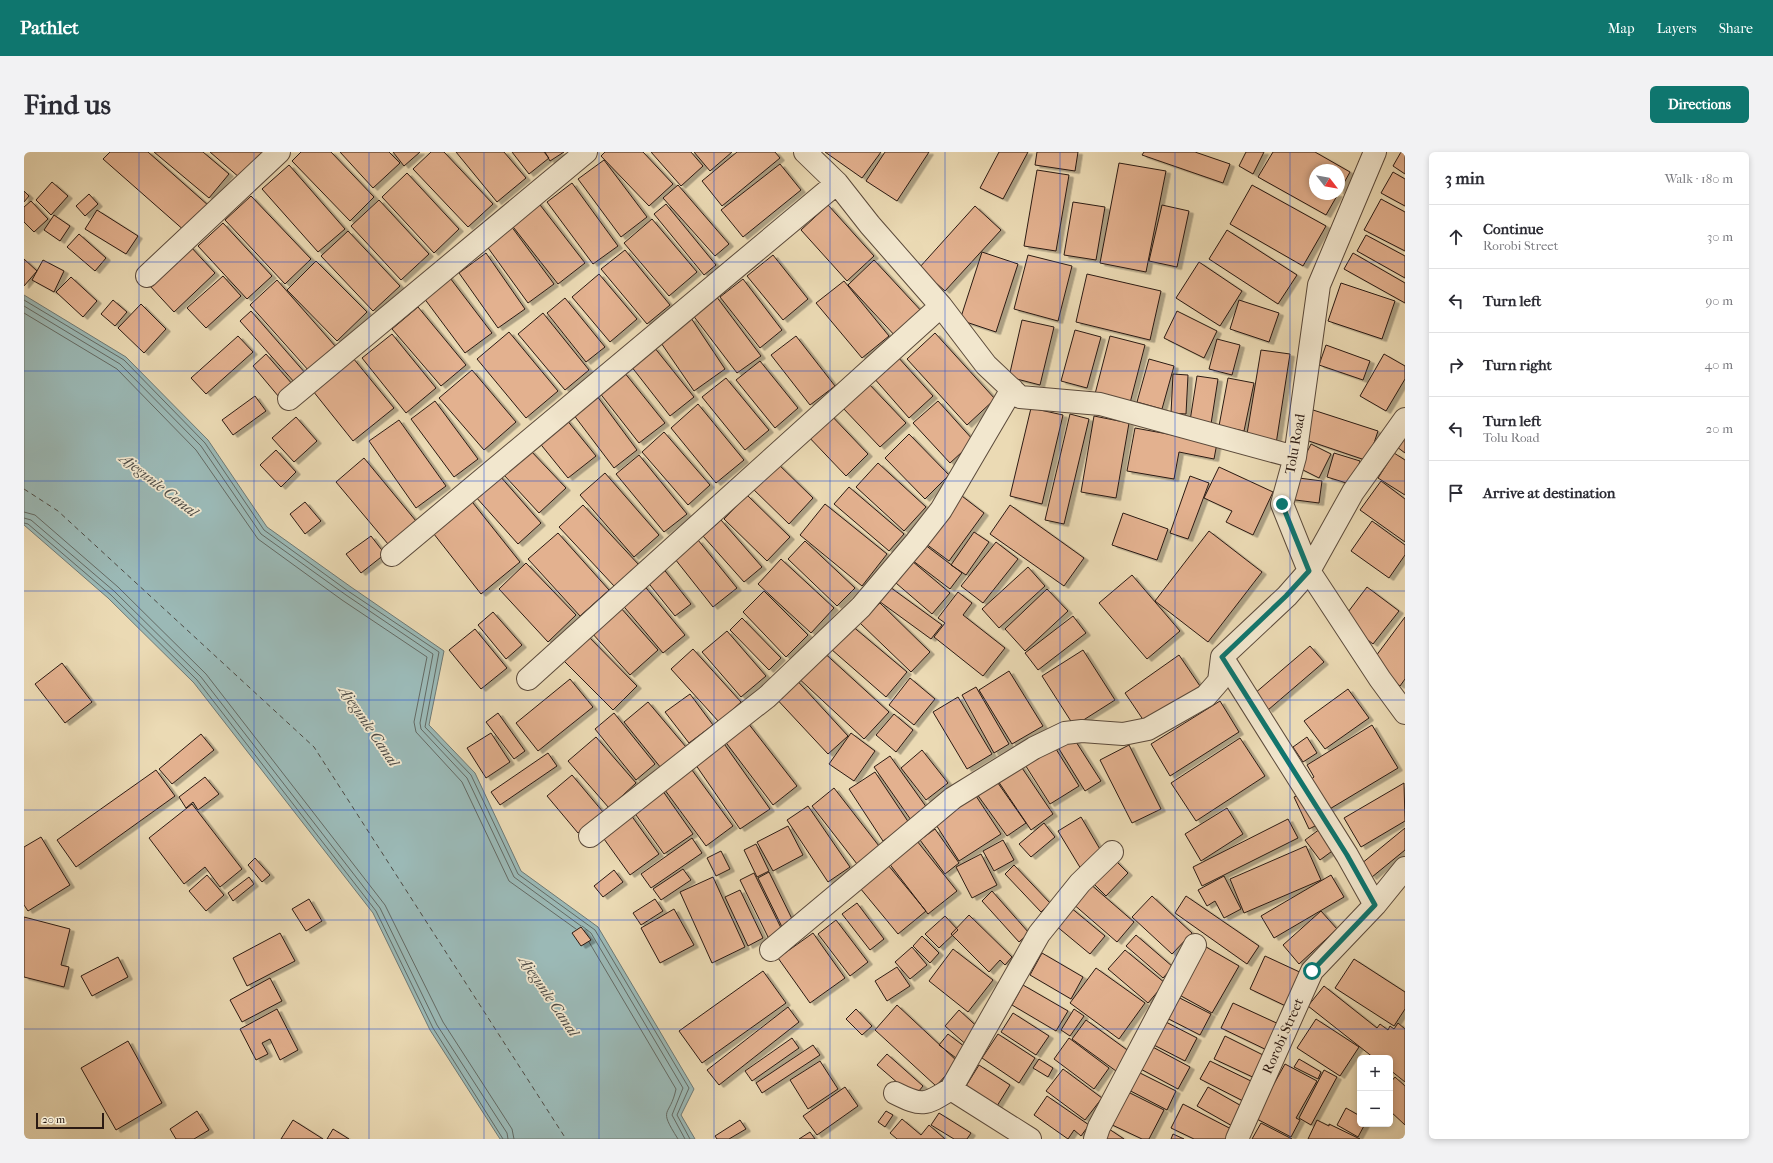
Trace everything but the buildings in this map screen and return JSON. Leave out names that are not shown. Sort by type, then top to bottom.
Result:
[{"type":"street","points":[[147,276],[279,152]]},
{"type":"street","points":[[289,399],[586,152]]},
{"type":"street","points":[[805,152],[837,183],[870,225],[942,306],[986,365],[1020,397],[1100,404],[1295,457]]},
{"type":"street","name":"Tolu Road","points":[[1375,152],[1319,285],[1295,457],[1282,504],[1309,571],[1380,679],[1405,713]]},
{"type":"street","points":[[392,555],[837,183]]},
{"type":"street","points":[[528,679],[942,306]]},
{"type":"street","points":[[590,836],[767,697],[861,607],[941,510],[1012,389]]},
{"type":"street","points":[[771,950],[953,798],[1034,748],[1065,733],[1082,731],[1123,734],[1148,729],[1206,696],[1219,681],[1222,657],[1286,596],[1309,571],[1353,492],[1405,419]]},
{"type":"street","points":[[1222,657],[1347,855],[1375,905]]},
{"type":"street","points":[[895,1093],[915,1103],[930,1102],[951,1089],[1039,934],[1080,883],[1112,852]]},
{"type":"street","name":"Rorobi Street","points":[[1237,1139],[1312,971],[1375,905],[1405,868]]},
{"type":"street","points":[[1095,1139],[1099,1127],[1195,945]]},
{"type":"street","points":[[951,1089],[1030,1139]]},
{"type":"water","name":"Ajegunle Canal","points":[[24,295],[126,357],[208,440],[267,527],[444,651],[429,725],[475,773],[521,871],[598,927],[694,1089],[681,1115],[695,1139],[500,1139],[430,1030],[373,913],[194,683],[108,598],[24,525]]},
{"type":"ferry route","points":[[24,489],[58,511],[314,747],[566,1139]]},
{"type":"route","points":[[1282,504],[1309,571],[1286,596],[1222,657],[1347,855],[1375,905],[1312,971]]}]
